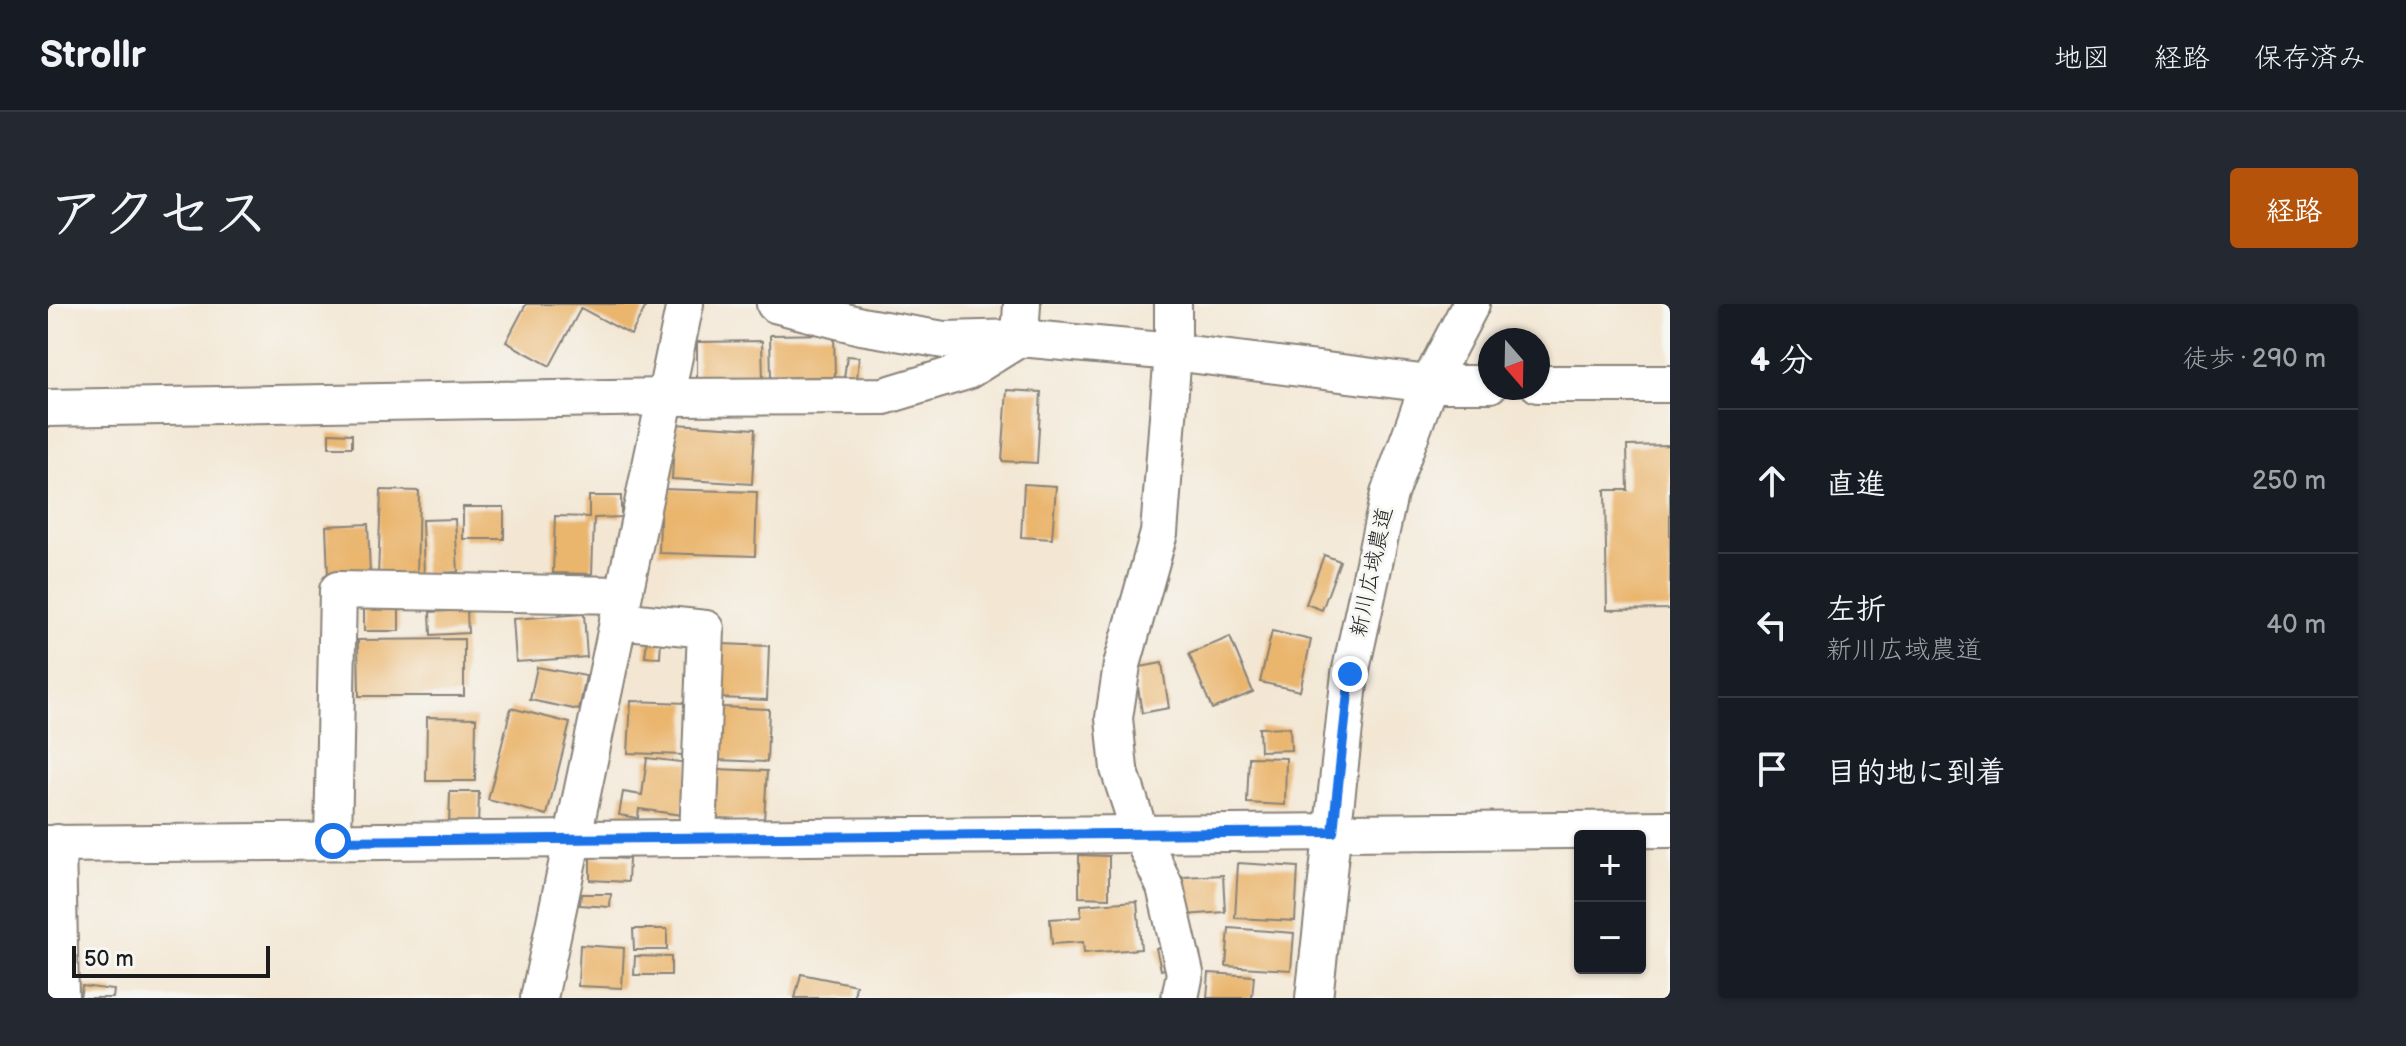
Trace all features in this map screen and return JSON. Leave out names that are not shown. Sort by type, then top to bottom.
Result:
[{"type":"street","points":[[539,998],[685,304]]},
{"type":"street","points":[[775,304],[861,326],[944,340],[1021,321],[1173,352],[1429,384],[1478,384]]},
{"type":"street","points":[[1173,304],[1173,352],[1159,533],[1122,665],[1114,718],[1119,769],[1140,833],[1165,887],[1185,973],[1180,998]]},
{"type":"street","name":"新川広域農道","points":[[1314,998],[1350,674],[1389,494],[1429,384],[1471,304]]},
{"type":"street","points":[[48,408],[884,396],[967,371],[1021,321]]},
{"type":"street","points":[[1550,384],[1670,384]]},
{"type":"street","points":[[333,841],[338,590],[620,607],[706,629],[698,837]]},
{"type":"street","points":[[60,998],[53,844],[1670,829]]},
{"type":"building","points":[[526,304],[647,304],[631,335],[581,308],[550,366],[506,342]]},
{"type":"building","points":[[834,334],[835,377],[771,378],[770,335]]},
{"type":"building","points":[[762,341],[763,381],[697,382],[697,342]]},
{"type":"building","points":[[847,356],[859,357],[857,379],[844,378]]},
{"type":"building","points":[[1007,390],[1041,392],[1037,463],[1002,461]]},
{"type":"building","points":[[675,424],[755,429],[752,484],[672,479]]},
{"type":"building","points":[[329,433],[352,434],[352,447],[329,447]]},
{"type":"building","points":[[1670,445],[1670,609],[1607,610],[1605,490],[1628,490],[1627,446]]},
{"type":"building","points":[[1024,484],[1056,486],[1052,539],[1021,537]]},
{"type":"building","points":[[661,489],[757,492],[755,556],[659,553]]},
{"type":"building","points":[[381,490],[419,491],[417,578],[378,577]]},
{"type":"building","points":[[589,496],[621,496],[621,517],[594,518],[592,574],[553,573],[555,516],[589,517]]},
{"type":"building","points":[[463,507],[504,507],[504,539],[463,539]]},
{"type":"building","points":[[455,519],[458,572],[424,574],[422,520]]},
{"type":"building","points":[[368,524],[370,574],[328,576],[326,526]]},
{"type":"building","points":[[1324,555],[1340,561],[1322,610],[1306,604]]},
{"type":"building","points":[[364,609],[399,609],[399,631],[364,631]]},
{"type":"building","points":[[467,610],[468,633],[431,635],[430,612]]},
{"type":"building","points":[[584,614],[587,657],[516,662],[513,619]]},
{"type":"building","points":[[1272,631],[1311,640],[1300,691],[1260,682]]},
{"type":"building","points":[[1230,637],[1253,692],[1212,709],[1189,654]]},
{"type":"building","points":[[647,638],[661,639],[660,658],[645,657]]},
{"type":"building","points":[[464,639],[464,696],[359,696],[358,640]]},
{"type":"building","points":[[722,644],[769,646],[767,700],[720,698]]},
{"type":"building","points":[[1162,663],[1169,708],[1142,713],[1135,668]]},
{"type":"building","points":[[537,667],[586,676],[579,710],[530,700]]},
{"type":"building","points":[[631,701],[687,703],[684,755],[628,753]]},
{"type":"building","points":[[720,707],[769,709],[767,762],[718,760]]},
{"type":"building","points":[[511,708],[570,723],[547,815],[488,800]]},
{"type":"building","points":[[427,717],[476,718],[475,781],[426,781]]},
{"type":"building","points":[[1290,727],[1291,750],[1260,751],[1259,728]]},
{"type":"building","points":[[1249,757],[1286,758],[1285,805],[1247,803]]},
{"type":"building","points":[[647,758],[689,763],[682,815],[639,809],[638,818],[619,815],[623,792],[642,795]]},
{"type":"building","points":[[715,769],[767,771],[764,820],[713,818]]},
{"type":"building","points":[[450,792],[479,792],[478,828],[449,827]]},
{"type":"building","points":[[1079,855],[1109,856],[1109,898],[1079,897]]},
{"type":"building","points":[[590,857],[629,859],[628,882],[590,880]]},
{"type":"building","points":[[1238,863],[1298,867],[1295,921],[1235,918]]},
{"type":"building","points":[[1223,875],[1225,912],[1185,915],[1183,877]]},
{"type":"building","points":[[581,894],[611,894],[610,907],[580,905]]},
{"type":"building","points":[[1137,901],[1141,949],[1084,953],[1083,942],[1052,944],[1050,919],[1081,917],[1081,905]]},
{"type":"building","points":[[1229,928],[1294,933],[1291,970],[1226,966]]},
{"type":"building","points":[[633,929],[667,929],[667,950],[634,950]]},
{"type":"building","points":[[580,945],[624,948],[622,988],[578,986]]},
{"type":"building","points":[[1163,947],[1168,968],[1161,970],[1156,948]]},
{"type":"building","points":[[635,956],[671,957],[671,975],[634,975]]},
{"type":"building","points":[[1209,973],[1254,976],[1252,998],[1207,998]]},
{"type":"building","points":[[801,974],[856,985],[854,998],[795,998]]},
{"type":"building","points":[[82,986],[114,990],[113,998],[80,998]]},
{"type":"route","points":[[333,841],[1333,832],[1350,674]]}]
